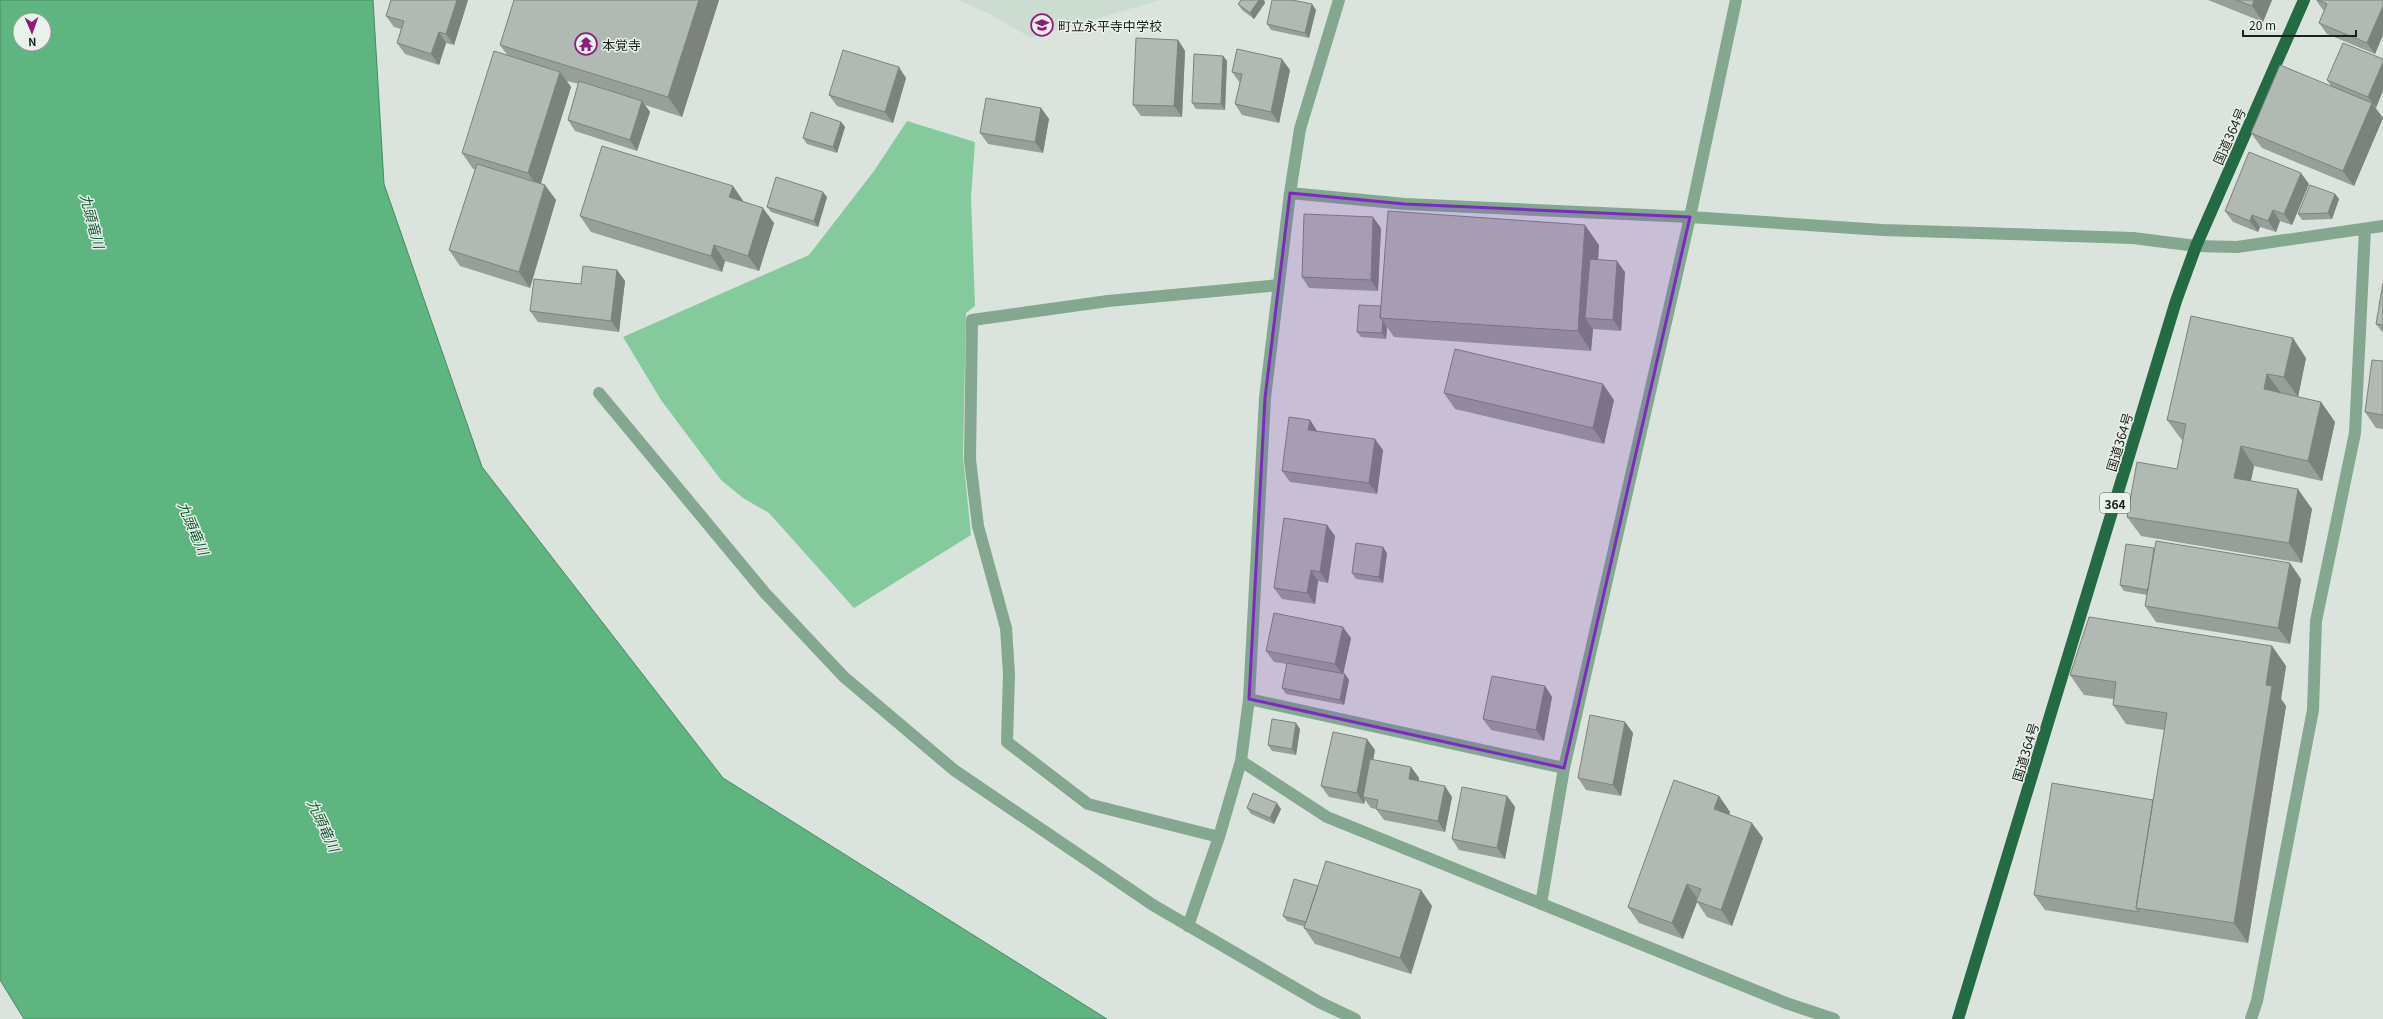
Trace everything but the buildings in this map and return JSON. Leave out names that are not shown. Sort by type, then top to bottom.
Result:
[{"type":"highway","name":"国道364号","points":[[1958,1019],[2176,301],[2196,246],[2304,0]]},
{"type":"street","points":[[1188,926],[1219,837],[1241,761],[1249,699],[1265,398],[1290,193],[1300,129],[1339,0]]},
{"type":"street","points":[[1541,904],[1564,768],[1690,217],[1736,0]]},
{"type":"street","points":[[1290,193],[1405,204],[1690,217],[1882,230],[2133,238],[2196,246],[2237,247],[2383,226]]},
{"type":"street","points":[[2251,1019],[2257,1001],[2313,710],[2316,621],[2355,433],[2365,228]]},
{"type":"street","points":[[1219,837],[1088,804],[1007,742],[1009,674],[1006,628],[978,526],[970,460],[972,320],[1108,300],[1279,285]]},
{"type":"street","points":[[599,393],[766,593],[844,677],[954,770],[1153,905],[1319,1002],[1355,1019]]},
{"type":"street","points":[[1249,699],[1564,768]]},
{"type":"street","points":[[1241,761],[1327,817],[1786,1002],[1834,1019]]},
{"type":"highlighted area","points":[[1290,193],[1405,204],[1690,217],[1564,768],[1249,699],[1265,398]]},
{"type":"shaded area","name":"町立永平寺中学校","points":[[958,0],[1160,0],[1031,38],[986,12]]},
{"type":"shaded area","points":[[907,121],[975,142],[971,197],[975,306],[966,313],[963,456],[971,535],[854,608],[769,513],[743,498],[721,480],[661,400],[623,337],[809,255],[874,171]]},
{"type":"water","name":"九頭竜川","points":[[0,0],[373,0],[384,184],[482,467],[723,778],[1107,1019],[24,1019],[0,980]]},
{"type":"place","name":"町立永平寺中学校","points":[[1042,25]]},
{"type":"place","name":"本覚寺","points":[[586,44]]}]
